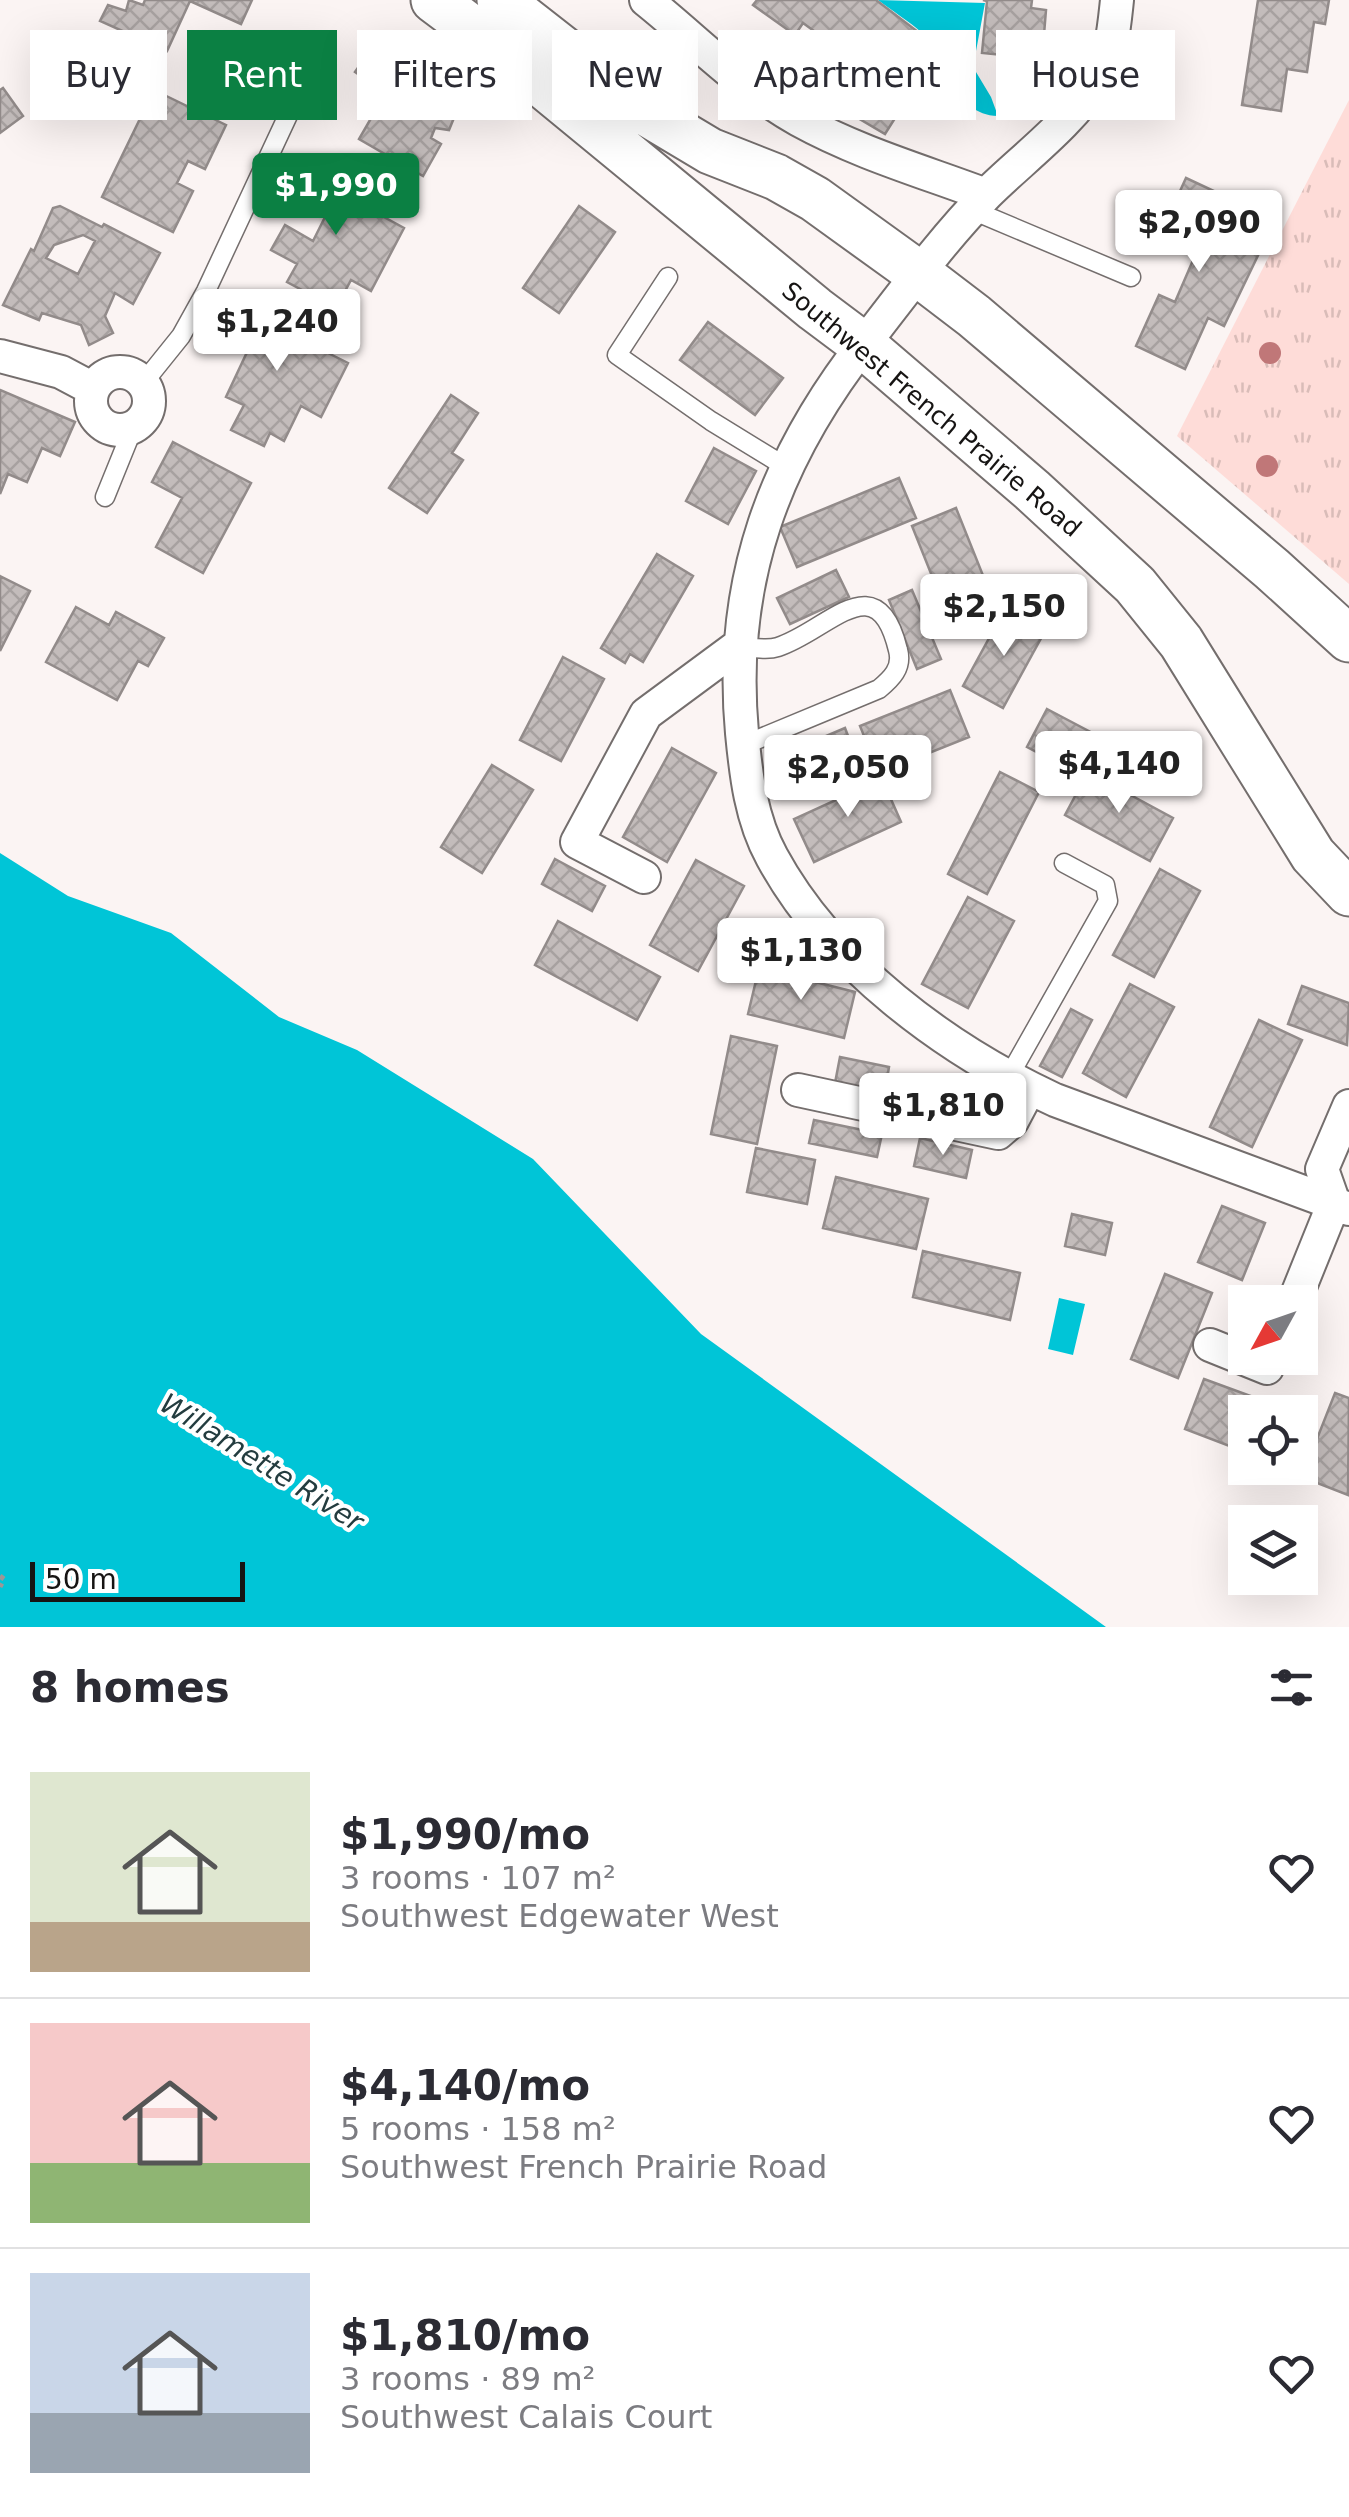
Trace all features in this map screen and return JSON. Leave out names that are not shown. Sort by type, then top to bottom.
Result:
[{"type":"street","name":"Southwest French Prairie Road","points":[[434,0],[494,44],[814,309],[863,345],[1136,584],[1181,642],[1313,855],[1349,893]]},
{"type":"street","points":[[500,0],[638,108],[710,151],[776,176],[815,199],[919,274],[974,316],[1349,638]]},
{"type":"street","points":[[646,0],[734,74],[795,118],[865,154],[979,202]]},
{"type":"street","points":[[1117,0],[1109,54],[1097,81],[1076,107],[979,202],[919,274],[817,410],[786,467],[761,526],[738,646],[747,782],[771,856],[798,899],[830,938],[923,1022],[1019,1083],[1103,1120],[1342,1206]]},
{"type":"street","points":[[0,356],[61,372],[93,389]]},
{"type":"street","points":[[114,371],[133,374],[144,382],[150,400],[147,415],[133,428],[108,428],[94,416],[93,389],[101,378],[114,371]]},
{"type":"street","points":[[644,877],[577,842],[646,714],[738,646]]},
{"type":"street","points":[[798,1090],[998,1132],[1012,1121],[1019,1083]]},
{"type":"street","points":[[1342,1206],[1322,1169],[1349,1106]]},
{"type":"street","points":[[1302,1285],[1342,1206]]},
{"type":"street","points":[[1210,1345],[1228,1352]]},
{"type":"lane","points":[[144,382],[181,336],[206,292],[286,120]]},
{"type":"lane","points":[[979,202],[1132,277]]},
{"type":"lane","points":[[668,277],[618,355],[711,421],[786,467]]},
{"type":"lane","points":[[105,498],[133,428]]},
{"type":"lane","points":[[738,646],[774,649],[856,607],[876,606],[886,614],[900,659],[894,676],[878,689],[744,745]]},
{"type":"lane","points":[[1019,1083],[1108,901],[1105,885],[1064,863]]},
{"type":"path","points":[[0,1576],[4,1579],[0,1587]]},
{"type":"green space","points":[[1349,100],[1349,584],[1177,436]]},
{"type":"water","points":[[878,0],[985,3],[976,51],[976,30],[918,30]]},
{"type":"water","points":[[976,72],[991,97],[996,116],[976,109]]},
{"type":"water","name":"Willamette River","points":[[0,853],[68,896],[171,933],[279,1017],[357,1050],[533,1159],[701,1334],[1106,1627],[0,1627]]},
{"type":"water","points":[[1059,1298],[1085,1304],[1073,1355],[1048,1349]]},
{"type":"building","points":[[129,0],[143,5],[145,0],[252,0],[241,24],[190,1],[167,51],[167,30],[120,30],[100,21],[108,5],[126,11]]},
{"type":"building","points":[[757,0],[876,0],[915,30],[813,30],[803,23],[798,30],[788,30],[753,5]]},
{"type":"building","points":[[983,0],[1032,0],[1031,8],[1046,10],[1044,30],[996,30],[996,54],[982,53],[987,1]]},
{"type":"building","points":[[1258,0],[1329,0],[1325,24],[1314,22],[1307,72],[1287,69],[1281,111],[1242,105]]},
{"type":"building","points":[[3,88],[23,116],[0,133],[0,90]]},
{"type":"building","points":[[167,96],[187,106],[187,120],[216,120],[226,125],[205,169],[188,161],[177,183],[193,191],[173,232],[102,197],[139,120],[167,120]]},
{"type":"building","points":[[370,120],[453,120],[449,130],[435,128],[431,138],[441,144],[423,176],[359,139]]},
{"type":"building","points":[[861,120],[894,120],[885,134]]},
{"type":"building","points":[[306,162],[366,193],[360,204],[404,228],[371,291],[351,280],[336,308],[287,282],[297,264],[271,250],[285,225],[313,241],[325,217],[287,197]]},
{"type":"building","points":[[1186,178],[1229,198],[1218,222],[1264,243],[1224,326],[1208,318],[1185,369],[1136,346],[1159,295],[1175,302],[1197,251],[1160,235]]},
{"type":"building","points":[[60,206],[102,227],[104,224],[160,253],[133,304],[115,293],[105,316],[113,333],[89,345],[81,325],[42,313],[39,320],[3,305],[53,208]],"holes":[[[83,235],[95,241],[78,274],[46,258],[54,245]]]},
{"type":"building","points":[[579,206],[615,232],[559,313],[523,288]]},
{"type":"building","points":[[248,295],[285,314],[278,328],[348,363],[321,417],[301,406],[284,441],[270,433],[264,446],[231,430],[244,405],[226,397],[248,350],[226,339]]},
{"type":"building","points":[[708,322],[783,378],[755,415],[680,360]]},
{"type":"building","points":[[0,390],[75,422],[60,456],[42,448],[27,482],[8,474],[0,494]]},
{"type":"building","points":[[451,395],[478,413],[452,453],[463,460],[427,513],[389,488]]},
{"type":"building","points":[[173,442],[251,483],[203,573],[156,547],[182,498],[152,482]]},
{"type":"building","points":[[714,448],[756,471],[728,524],[686,501]]},
{"type":"building","points":[[899,478],[916,518],[797,567],[780,527]]},
{"type":"building","points":[[956,508],[992,598],[948,616],[912,526]]},
{"type":"building","points":[[657,554],[693,576],[643,662],[630,654],[625,663],[601,648]]},
{"type":"building","points":[[836,570],[849,597],[790,624],[777,598]]},
{"type":"building","points":[[0,576],[30,591],[0,651]]},
{"type":"building","points":[[912,590],[941,659],[917,669],[889,600]]},
{"type":"building","points":[[76,607],[109,625],[116,612],[164,638],[148,666],[138,661],[117,700],[46,662]]},
{"type":"building","points":[[1005,609],[1045,631],[1003,708],[963,686]]},
{"type":"building","points":[[563,657],[604,679],[561,761],[520,740]]},
{"type":"building","points":[[950,690],[969,737],[879,773],[860,726]]},
{"type":"building","points":[[1047,709],[1100,737],[1080,775],[1027,747]]},
{"type":"building","points":[[845,728],[853,749],[806,767],[798,748]]},
{"type":"building","points":[[672,748],[716,773],[667,862],[623,837]]},
{"type":"building","points":[[492,765],[533,790],[482,873],[441,847]]},
{"type":"building","points":[[1000,772],[1039,792],[987,894],[948,874]]},
{"type":"building","points":[[1088,772],[1173,818],[1150,861],[1065,815]]},
{"type":"building","points":[[882,779],[901,822],[814,862],[794,819]]},
{"type":"building","points":[[555,859],[605,886],[592,911],[542,884]]},
{"type":"building","points":[[696,860],[744,886],[698,971],[650,945]]},
{"type":"building","points":[[1160,869],[1200,891],[1154,977],[1113,955]]},
{"type":"building","points":[[968,897],[1014,921],[968,1008],[922,984]]},
{"type":"building","points":[[558,921],[660,977],[637,1020],[535,965]]},
{"type":"building","points":[[759,968],[855,992],[844,1038],[748,1014]]},
{"type":"building","points":[[1130,984],[1174,1007],[1126,1097],[1083,1073]]},
{"type":"building","points":[[1302,986],[1349,1003],[1347,1045],[1288,1024]]},
{"type":"building","points":[[1071,1009],[1092,1020],[1062,1077],[1040,1066]]},
{"type":"building","points":[[1259,1020],[1302,1040],[1252,1147],[1210,1127]]},
{"type":"building","points":[[731,1036],[777,1046],[757,1144],[711,1134]]},
{"type":"building","points":[[840,1057],[889,1067],[885,1092],[835,1083]]},
{"type":"building","points":[[814,1120],[882,1134],[877,1157],[809,1143]]},
{"type":"building","points":[[920,1138],[972,1150],[966,1178],[914,1166]]},
{"type":"building","points":[[756,1148],[815,1160],[807,1204],[747,1192]]},
{"type":"building","points":[[836,1177],[928,1199],[916,1249],[823,1228]]},
{"type":"building","points":[[1222,1206],[1265,1223],[1242,1280],[1198,1262]]},
{"type":"building","points":[[1072,1214],[1112,1223],[1105,1255],[1065,1246]]},
{"type":"building","points":[[923,1251],[1020,1273],[1010,1320],[913,1297]]},
{"type":"building","points":[[1165,1274],[1212,1293],[1178,1378],[1131,1359]]},
{"type":"building","points":[[1204,1379],[1248,1395],[1228,1395],[1228,1445],[1185,1429]]},
{"type":"building","points":[[1335,1393],[1349,1398],[1348,1495],[1318,1483],[1318,1436]]}]
